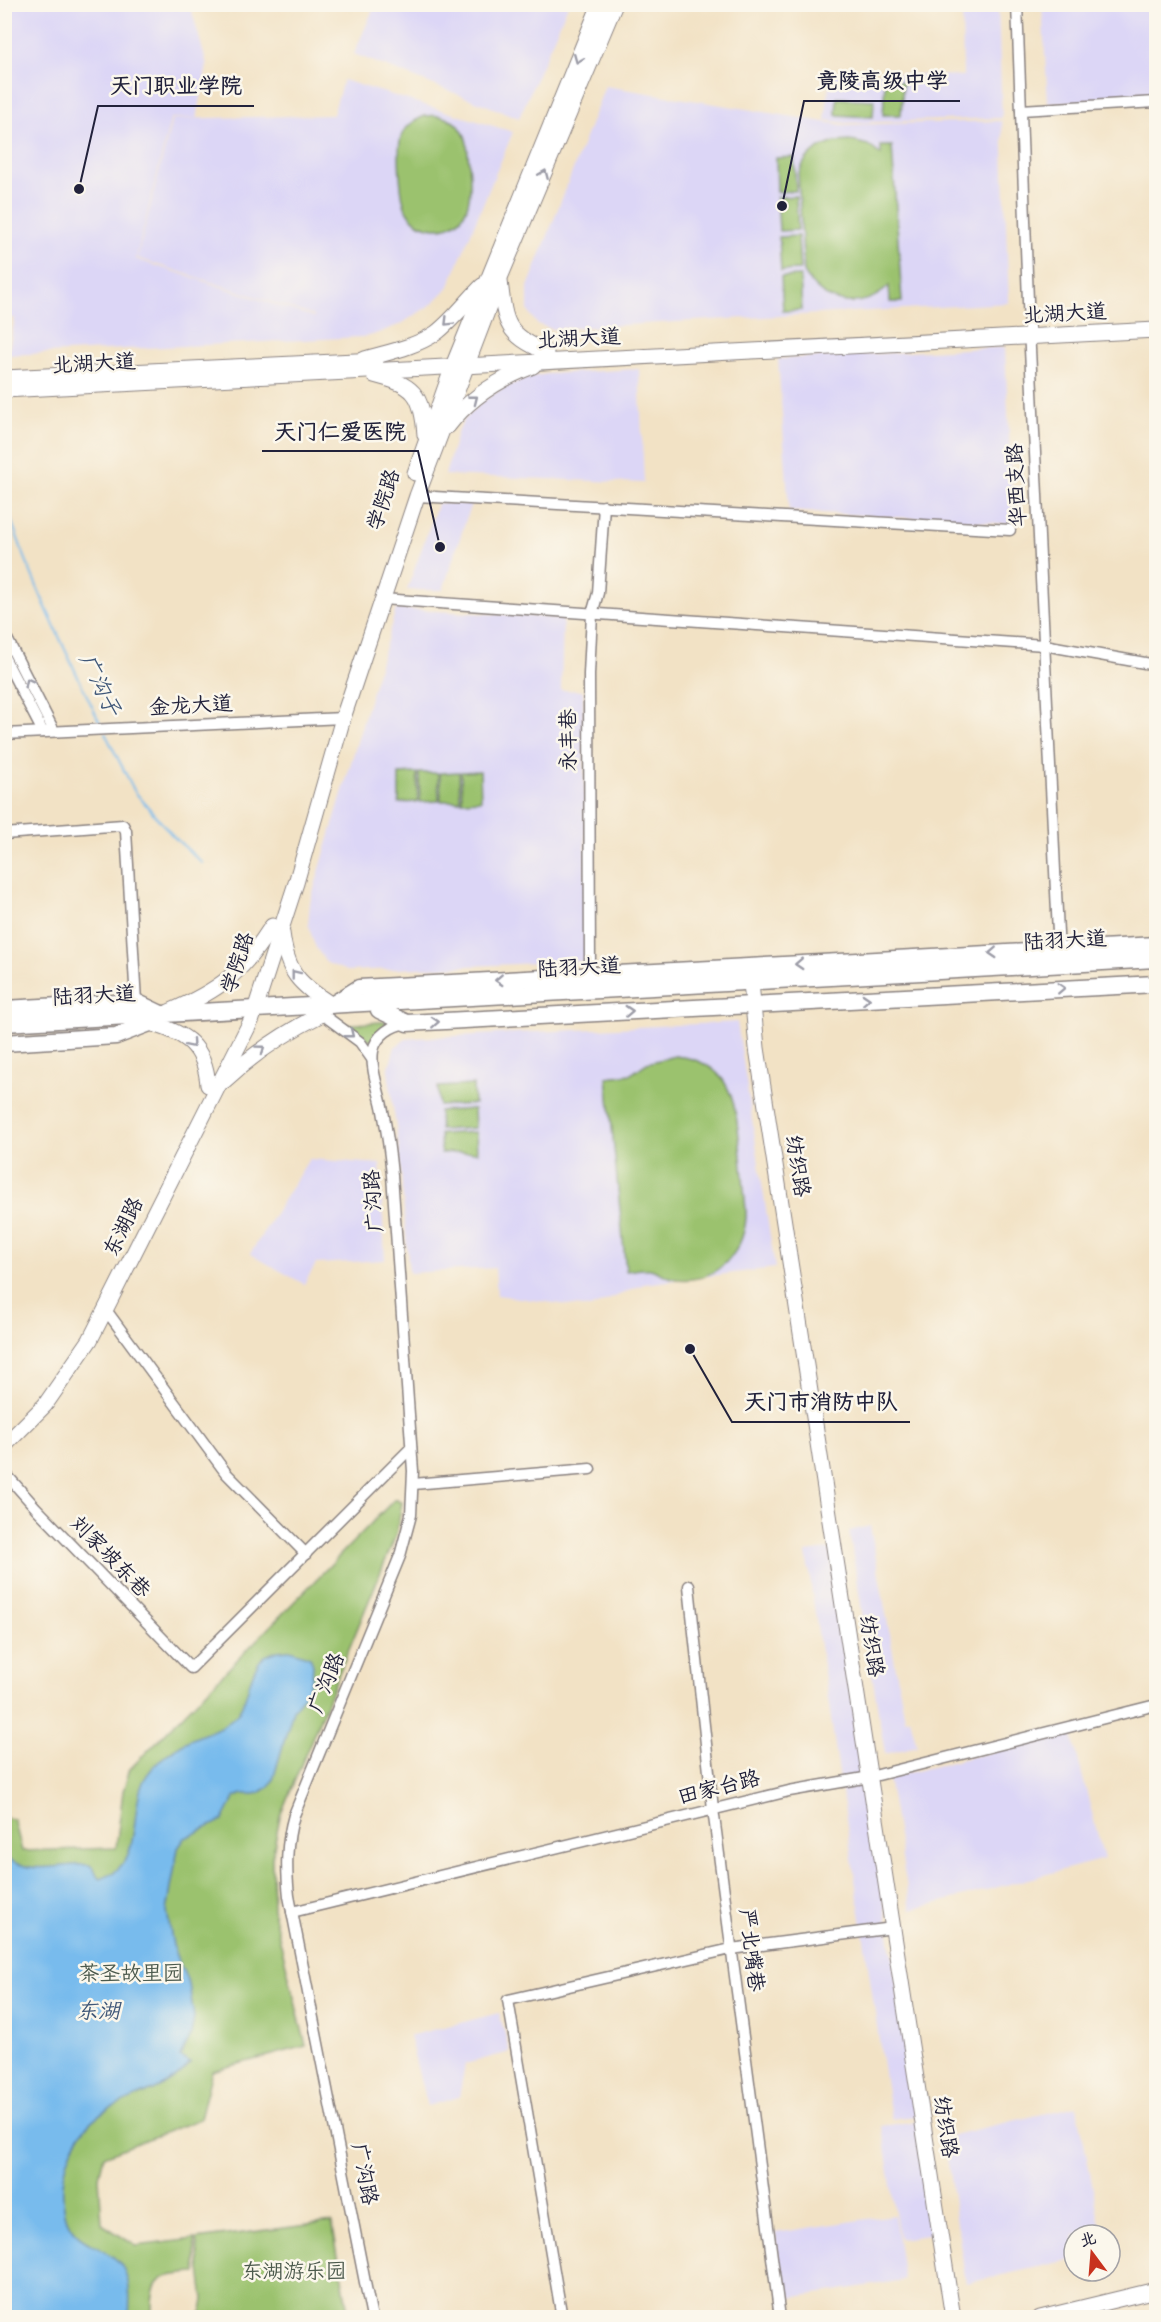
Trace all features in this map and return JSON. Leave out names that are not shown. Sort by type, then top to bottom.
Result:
[{"type":"main road","name":"学院路","points":[[248,1014],[277,927],[338,719],[431,442],[600,4]]},
{"type":"main road","name":"学院路","points":[[494,279],[615,4]]},
{"type":"main road","points":[[357,366],[429,337],[494,279],[507,323],[519,338],[545,357],[474,398],[431,442]]},
{"type":"main road","name":"北湖大道","points":[[4,378],[545,357],[1029,332],[1156,321]]},
{"type":"main road","name":"北湖大道","points":[[1029,332],[1156,330]]},
{"type":"main road","points":[[357,366],[397,381],[416,395],[424,414],[431,442]]},
{"type":"main road","name":"北湖大道","points":[[4,390],[357,366]]},
{"type":"main road","name":"学院路","points":[[338,719],[417,496],[431,442]]},
{"type":"main road","points":[[277,927],[289,967],[327,1009]]},
{"type":"main road","points":[[4,1043],[116,1036],[157,1019],[228,981],[277,927]]},
{"type":"main road","points":[[379,1010],[407,1023],[751,985],[1059,957],[1156,945]]},
{"type":"main road","name":"陆羽大道","points":[[1059,957],[1156,959]]},
{"type":"main road","name":"陆羽大道","points":[[4,1031],[157,1019],[751,985],[1156,968]]},
{"type":"main road","points":[[4,1009],[136,1002],[184,1036],[201,1058],[213,1087],[278,1038],[359,988],[590,975],[751,985],[1156,984]]},
{"type":"main road","name":"陆羽大道","points":[[327,1009],[379,1010],[751,985]]},
{"type":"main road","name":"纺织路","points":[[751,985],[758,1048],[954,2318]]},
{"type":"main road","name":"东湖路","points":[[4,1446],[56,1392],[90,1340],[248,1014]]},
{"type":"main road","name":"陆羽大道","points":[[4,1023],[157,1019]]},
{"type":"main road","name":"东湖路","points":[[4,1433],[48,1387],[77,1343],[213,1087]]},
{"type":"main road","points":[[1040,2318],[1156,2290]]},
{"type":"street","name":"华西支路","points":[[1017,4],[1029,332],[1059,957]]},
{"type":"street","points":[[1021,110],[1156,102]]},
{"type":"street","points":[[417,496],[1010,530]]},
{"type":"street","name":"永丰巷","points":[[590,975],[589,674],[592,614],[598,593],[604,506]]},
{"type":"street","points":[[382,599],[1044,645],[1156,665]]},
{"type":"street","points":[[4,633],[48,731]]},
{"type":"street","points":[[4,657],[48,731]]},
{"type":"street","name":"金龙大道","points":[[4,734],[338,719]]},
{"type":"street","points":[[4,834],[123,825],[126,831],[136,1002]]},
{"type":"street","points":[[327,1009],[360,1042],[373,1059]]},
{"type":"street","points":[[373,1059],[375,1044],[381,1036],[394,1026],[407,1023]]},
{"type":"street","name":"广沟路","points":[[372,2318],[292,1912],[287,1874],[289,1833],[400,1556],[411,1515],[413,1484],[411,1448],[390,1152],[373,1059]]},
{"type":"street","points":[[106,1310],[226,1473],[306,1554],[411,1448]]},
{"type":"street","points":[[413,1484],[590,1469]]},
{"type":"street","name":"刘家坡东巷","points":[[4,1472],[191,1668],[306,1554]]},
{"type":"street","name":"严北嘴巷","points":[[689,1586],[713,1809],[780,2318]]},
{"type":"street","name":"田家台路","points":[[292,1912],[789,1791],[870,1777],[1156,1705]]},
{"type":"street","points":[[562,2318],[507,2000],[731,1949],[893,1928]]},
{"type":"shaded area","points":[[375,4],[568,5],[519,118],[354,54]]},
{"type":"shaded area","points":[[4,5],[190,5],[207,65],[197,118],[171,118],[136,259],[314,317],[137,258],[172,119],[333,115],[343,80],[513,132],[448,288],[432,304],[401,324],[362,337],[8,355],[15,318],[4,318]]},
{"type":"shaded area","points":[[962,5],[998,5],[1002,118],[845,123],[825,120],[831,71],[963,76]]},
{"type":"shaded area","points":[[1042,5],[1156,5],[1156,97],[1048,103]]},
{"type":"shaded area","points":[[605,86],[843,125],[1002,121],[1009,303],[552,329],[537,324],[528,311],[528,287]]},
{"type":"shaded area","points":[[1005,347],[1013,524],[789,511],[778,359]]},
{"type":"shaded area","points":[[639,369],[644,483],[445,475],[457,433],[464,420],[482,402],[503,388],[529,377],[547,374]]},
{"type":"shaded area","points":[[438,503],[471,504],[443,590],[407,590]]},
{"type":"shaded area","points":[[396,609],[563,618],[561,690],[583,691],[587,961],[347,971],[327,963],[316,948],[308,925],[310,903]]},
{"type":"shaded area","points":[[737,1022],[775,1268],[644,1284],[590,1308],[497,1295],[495,1268],[409,1273],[399,1147],[388,1071],[395,1047],[406,1039],[417,1038]]},
{"type":"shaded area","points":[[309,1159],[380,1164],[385,1260],[316,1264],[304,1284],[250,1254]]},
{"type":"shaded area","points":[[870,1526],[905,1719],[910,1718],[917,1746],[885,1754],[849,1531]]},
{"type":"shaded area","points":[[830,1549],[917,2116],[891,2119],[806,1552]]},
{"type":"shaded area","points":[[1071,1732],[1104,1859],[911,1910],[888,1778]]},
{"type":"shaded area","points":[[499,2013],[510,2052],[465,2064],[459,2097],[427,2106],[409,2036]]},
{"type":"shaded area","points":[[1077,2106],[1100,2223],[1062,2223],[1062,2262],[966,2283],[944,2137]]},
{"type":"shaded area","points":[[918,2121],[936,2234],[899,2239],[882,2126]]},
{"type":"shaded area","points":[[894,2215],[904,2280],[783,2299],[775,2233]]},
{"type":"green space","points":[[885,81],[903,82],[901,115],[883,115]]},
{"type":"green space","points":[[837,98],[874,100],[873,117],[836,115]]},
{"type":"green space","points":[[425,116],[439,116],[452,120],[465,136],[467,143],[469,196],[466,209],[460,219],[450,226],[435,228],[420,224],[408,213],[403,199],[399,164],[401,137],[411,124]]},
{"type":"green space","points":[[852,141],[868,145],[881,155],[881,146],[892,146],[902,302],[890,302],[889,286],[867,300],[855,302],[831,298],[811,283],[804,272],[798,174],[806,159],[819,148],[835,142]]},
{"type":"green space","points":[[794,157],[796,191],[777,192],[776,158]]},
{"type":"green space","points":[[796,196],[798,230],[779,231],[777,197]]},
{"type":"green space","points":[[798,236],[800,270],[781,271],[779,237]]},
{"type":"green space","points":[[800,276],[802,310],[783,311],[781,277]]},
{"type":"green space","points":[[480,771],[481,800],[462,801],[461,772]]},
{"type":"green space","points":[[459,772],[460,801],[441,801],[440,773]]},
{"type":"green space","points":[[417,773],[418,802],[399,803],[399,774]]},
{"type":"green space","points":[[419,773],[438,773],[439,801],[420,802]]},
{"type":"green space","points":[[390,1021],[371,1041],[345,1025]]},
{"type":"green space","points":[[675,1056],[693,1059],[708,1066],[718,1074],[732,1098],[738,1128],[746,1210],[742,1238],[736,1250],[717,1270],[691,1279],[676,1279],[650,1269],[626,1271],[607,1077],[631,1074],[647,1063]]},
{"type":"green space","points":[[473,1085],[474,1104],[439,1106],[438,1087]]},
{"type":"green space","points":[[474,1109],[475,1128],[440,1130],[439,1111]]},
{"type":"green space","points":[[476,1132],[477,1152],[441,1153],[440,1134]]},
{"type":"green space","name":"茶圣故里园","points":[[395,1499],[402,1503],[396,1535],[280,1816],[272,1857],[273,1912],[306,2046],[212,2071],[200,2119],[104,2156],[99,2177],[102,2224],[136,2246],[194,2239],[197,2273],[175,2275],[161,2280],[154,2292],[152,2315],[134,2318],[5,2317],[4,1818],[14,1819],[22,1851],[116,1848],[123,1791],[130,1769]]},
{"type":"green space","name":"东湖游乐园","points":[[332,2222],[349,2317],[197,2317],[202,2311],[204,2299],[196,2239]]},
{"type":"water","name":"东湖","points":[[290,1650],[310,1657],[313,1665],[312,1678],[307,1691],[293,1710],[273,1780],[268,1788],[256,1794],[243,1794],[235,1797],[223,1820],[185,1838],[178,1848],[167,1911],[174,1951],[189,1984],[194,2017],[191,2035],[180,2057],[190,2063],[163,2086],[118,2104],[95,2118],[76,2141],[66,2169],[63,2199],[69,2224],[83,2240],[110,2255],[123,2268],[129,2286],[129,2317],[5,2317],[5,1857],[15,1863],[35,1867],[89,1865],[100,1879],[114,1872],[124,1862],[129,1850],[139,1793],[148,1774],[157,1763],[176,1748],[233,1718],[245,1698],[257,1665],[264,1657],[274,1652]]},
{"type":"waterway","name":"广沟子","points":[[4,329],[6,323]]},
{"type":"waterway","name":"广沟子","points":[[4,499],[36,586],[101,725]]},
{"type":"waterway","name":"广沟子","points":[[105,733],[135,792],[173,836],[202,863]]},
{"type":"place","name":"天门职业学院","points":[[79,189]]},
{"type":"place","name":"竟陵高级中学","points":[[782,206]]},
{"type":"place","name":"天门仁爱医院","points":[[440,547]]},
{"type":"place","name":"天门市消防中队","points":[[690,1349]]}]
